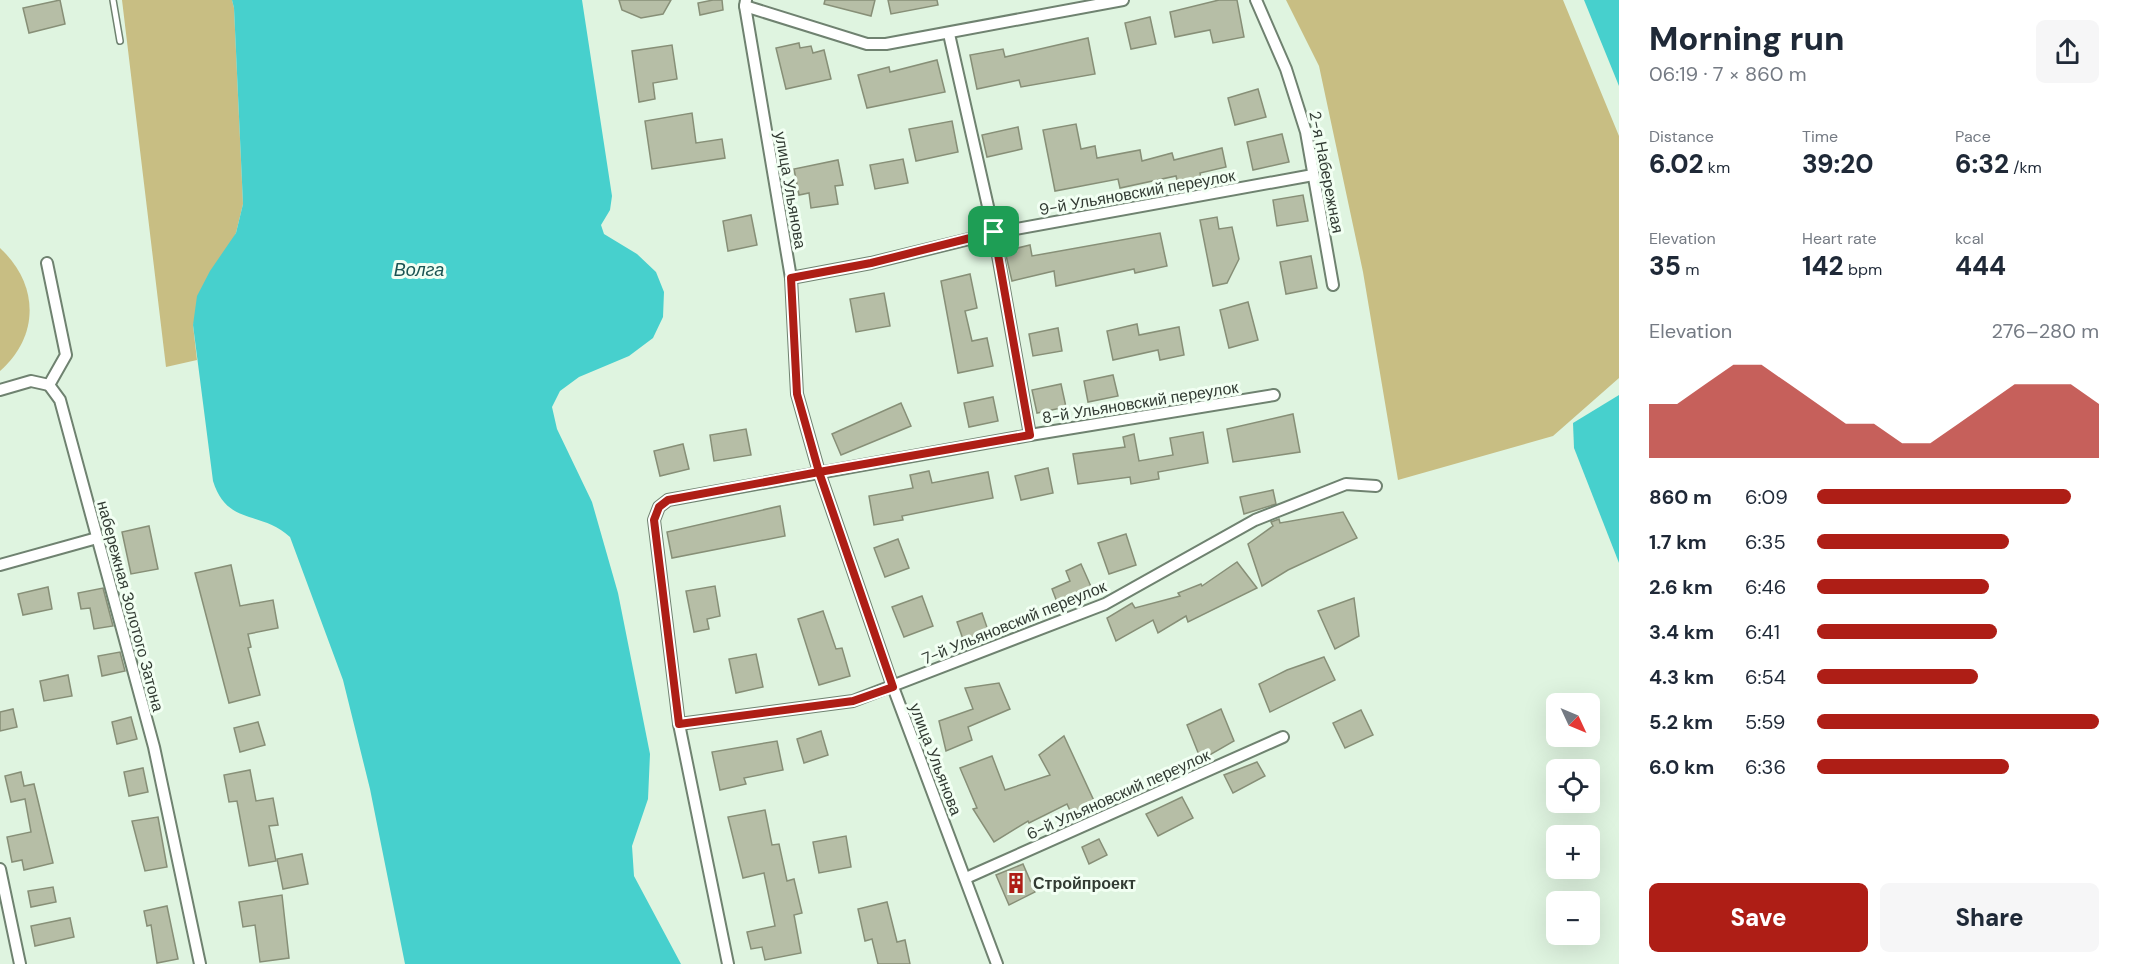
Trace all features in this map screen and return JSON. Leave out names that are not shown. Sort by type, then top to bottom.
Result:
[{"type":"street","points":[[745,3],[867,44],[885,44],[949,34],[1123,0]]},
{"type":"street","name":"2-я Набережная","points":[[1256,0],[1286,69],[1306,132],[1333,285]]},
{"type":"street","name":"улица Ульянова","points":[[745,3],[791,278],[797,394],[819,472],[893,687],[997,964]]},
{"type":"street","points":[[949,34],[994,232],[1030,435]]},
{"type":"street","name":"9-й Ульяновский переулок","points":[[791,278],[871,263],[994,232],[1314,175]]},
{"type":"street","points":[[0,390],[32,381],[50,385],[66,355],[47,263]]},
{"type":"street","name":"набережная Золотого Затона","points":[[50,385],[60,400],[154,747],[200,964]]},
{"type":"street","name":"8-й Ульяновский переулок","points":[[679,724],[654,520],[659,507],[668,500],[1030,435],[1274,395]]},
{"type":"street","name":"7-й Ульяновский переулок","points":[[679,724],[853,701],[1105,604],[1255,520],[1346,484],[1376,486]]},
{"type":"street","points":[[0,565],[98,538]]},
{"type":"street","points":[[679,724],[728,964]]},
{"type":"street","name":"6-й Ульяновский переулок","points":[[966,878],[1283,737]]},
{"type":"street","points":[[0,869],[20,964]]},
{"type":"lane","points":[[113,0],[120,41]]},
{"type":"shaded area","points":[[122,0],[232,0],[234,8],[243,204],[236,233],[193,325],[197,360],[166,367]]},
{"type":"shaded area","points":[[1286,0],[1563,0],[1619,136],[1619,378],[1553,436],[1398,480],[1363,272],[1319,66]]},
{"type":"shaded area","points":[[0,248],[13,262],[22,277],[28,294],[30,310],[28,326],[22,342],[13,357],[0,371]]},
{"type":"water","name":"Волга","points":[[232,0],[582,0],[612,196],[610,210],[601,225],[604,234],[637,254],[656,272],[664,292],[663,317],[653,338],[629,356],[579,377],[560,391],[552,407],[557,429],[592,502],[618,593],[650,754],[648,799],[632,846],[634,876],[681,964],[405,964],[370,789],[343,680],[290,537],[279,529],[246,516],[227,505],[219,495],[213,481],[193,325],[197,296],[210,271],[236,233],[243,204]]},
{"type":"water","points":[[1584,0],[1619,0],[1619,86]]},
{"type":"water","points":[[1619,395],[1619,563],[1574,448],[1573,423]]},
{"type":"building","points":[[60,0],[65,24],[29,33],[23,8]]},
{"type":"building","points":[[619,0],[671,0],[663,14],[641,18],[622,10]]},
{"type":"building","points":[[722,0],[723,10],[700,15],[698,3]]},
{"type":"building","points":[[825,0],[875,0],[871,16],[824,4]]},
{"type":"building","points":[[888,0],[937,0],[938,5],[891,14]]},
{"type":"building","points":[[1219,0],[1237,0],[1244,37],[1213,43],[1210,30],[1175,37],[1170,12]]},
{"type":"building","points":[[1150,17],[1156,44],[1131,49],[1125,23]]},
{"type":"building","points":[[1088,38],[1095,74],[1021,87],[1019,80],[977,89],[970,55],[1003,49],[1005,57]]},
{"type":"building","points":[[799,43],[800,48],[811,46],[813,53],[824,50],[831,79],[786,89],[776,48]]},
{"type":"building","points":[[672,45],[677,79],[653,83],[655,99],[639,102],[632,51]]},
{"type":"building","points":[[937,60],[945,92],[867,108],[858,75],[889,67],[890,72]]},
{"type":"building","points":[[1258,89],[1266,117],[1235,125],[1228,98]]},
{"type":"building","points":[[692,113],[696,143],[722,139],[725,158],[652,169],[645,121]]},
{"type":"building","points":[[952,121],[958,152],[916,161],[909,129]]},
{"type":"building","points":[[1076,124],[1081,149],[1095,146],[1097,158],[1140,150],[1142,161],[1172,153],[1174,160],[1222,148],[1226,167],[1200,173],[1203,187],[1180,192],[1176,176],[1120,188],[1118,179],[1055,191],[1043,130]]},
{"type":"building","points":[[1018,127],[1022,149],[987,157],[982,135]]},
{"type":"building","points":[[1282,134],[1289,162],[1253,170],[1247,142]]},
{"type":"building","points":[[903,159],[908,183],[875,189],[870,165]]},
{"type":"building","points":[[838,160],[843,185],[835,186],[838,204],[811,208],[809,193],[799,195],[794,169]]},
{"type":"building","points":[[1303,195],[1308,221],[1277,226],[1273,200]]},
{"type":"building","points":[[751,215],[757,245],[728,251],[723,221]]},
{"type":"building","points":[[1217,217],[1219,229],[1232,227],[1239,259],[1227,283],[1213,286],[1200,220]]},
{"type":"building","points":[[1160,233],[1167,266],[1135,273],[1134,269],[1056,286],[1054,271],[1012,281],[1005,251],[1030,245],[1032,256]]},
{"type":"building","points":[[1311,256],[1317,288],[1286,294],[1280,262]]},
{"type":"building","points":[[970,274],[977,308],[965,311],[972,341],[987,338],[993,366],[958,373],[941,281]]},
{"type":"building","points":[[884,293],[890,326],[856,332],[850,299]]},
{"type":"building","points":[[1248,302],[1258,340],[1229,348],[1220,310]]},
{"type":"building","points":[[1137,324],[1139,335],[1179,327],[1184,355],[1160,360],[1158,350],[1113,360],[1107,331]]},
{"type":"building","points":[[1058,328],[1062,351],[1033,356],[1029,334]]},
{"type":"building","points":[[1113,375],[1118,396],[1088,402],[1084,381]]},
{"type":"building","points":[[1061,384],[1066,407],[1037,413],[1032,390]]},
{"type":"building","points":[[993,397],[998,421],[969,427],[964,403]]},
{"type":"building","points":[[901,403],[911,426],[841,455],[832,434]]},
{"type":"building","points":[[1293,414],[1300,452],[1233,462],[1227,429]]},
{"type":"building","points":[[746,429],[751,455],[714,461],[710,435]]},
{"type":"building","points":[[1203,432],[1208,463],[1158,472],[1159,479],[1131,484],[1130,477],[1078,484],[1073,454],[1125,447],[1123,437],[1134,434],[1139,461],[1173,455],[1170,438]]},
{"type":"building","points":[[683,444],[689,469],[660,476],[654,451]]},
{"type":"building","points":[[1048,468],[1053,493],[1021,500],[1015,476]]},
{"type":"building","points":[[929,471],[932,483],[988,472],[993,498],[902,516],[903,520],[874,525],[869,496],[913,488],[910,475]]},
{"type":"building","points":[[1273,490],[1276,504],[1244,514],[1240,497]]},
{"type":"building","points":[[780,506],[785,536],[672,558],[667,532]]},
{"type":"building","points":[[1343,512],[1357,538],[1288,570],[1262,586],[1248,544],[1273,526],[1271,522],[1279,519],[1280,523]]},
{"type":"building","points":[[149,526],[158,569],[131,574],[122,532]]},
{"type":"building","points":[[1126,534],[1136,565],[1109,574],[1098,543]]},
{"type":"building","points":[[898,539],[909,568],[885,577],[874,548]]},
{"type":"building","points":[[1237,562],[1257,588],[1188,622],[1186,616],[1158,633],[1153,620],[1116,641],[1107,618],[1132,603],[1135,608],[1180,596],[1178,593],[1201,584],[1202,586]]},
{"type":"building","points":[[1081,564],[1093,591],[1074,599],[1076,604],[1060,610],[1052,589],[1070,581],[1066,571]]},
{"type":"building","points":[[231,565],[240,606],[273,600],[278,628],[248,634],[251,647],[248,648],[260,695],[229,703],[195,573]]},
{"type":"building","points":[[715,586],[720,616],[707,619],[709,629],[694,632],[686,591]]},
{"type":"building","points":[[48,587],[52,609],[23,615],[18,594]]},
{"type":"building","points":[[103,588],[113,626],[94,629],[90,608],[81,609],[78,593]]},
{"type":"building","points":[[922,596],[933,626],[904,637],[892,607]]},
{"type":"building","points":[[1354,598],[1359,636],[1335,649],[1318,611]]},
{"type":"building","points":[[823,611],[836,649],[842,648],[850,676],[819,685],[798,619]]},
{"type":"building","points":[[982,613],[990,636],[965,645],[957,622]]},
{"type":"building","points":[[120,652],[125,671],[102,676],[98,656]]},
{"type":"building","points":[[756,654],[763,687],[736,693],[729,659]]},
{"type":"building","points":[[1324,657],[1335,680],[1270,712],[1259,684],[1287,670]]},
{"type":"building","points":[[68,675],[72,696],[44,701],[40,681]]},
{"type":"building","points":[[999,683],[1010,709],[968,727],[972,740],[946,751],[939,721],[973,709],[965,688]]},
{"type":"building","points":[[13,709],[17,727],[0,731],[0,712]]},
{"type":"building","points":[[1221,709],[1234,741],[1201,760],[1187,725]]},
{"type":"building","points":[[1361,710],[1373,735],[1345,748],[1333,723]]},
{"type":"building","points":[[131,717],[137,739],[117,744],[112,722]]},
{"type":"building","points":[[258,722],[265,745],[240,752],[234,728]]},
{"type":"building","points":[[821,731],[828,755],[804,763],[797,739]]},
{"type":"building","points":[[1064,736],[1095,803],[1072,815],[1067,804],[1029,823],[1028,821],[994,842],[973,809],[977,808],[960,768],[992,756],[1005,790],[1050,775],[1039,755]]},
{"type":"building","points":[[777,741],[783,770],[744,778],[746,784],[720,790],[712,752]]},
{"type":"building","points":[[1257,762],[1265,776],[1233,793],[1224,775]]},
{"type":"building","points":[[143,768],[148,792],[129,796],[124,772]]},
{"type":"building","points":[[250,770],[256,801],[273,798],[278,825],[269,826],[276,861],[249,866],[237,801],[229,802],[224,775]]},
{"type":"building","points":[[21,772],[24,786],[34,784],[53,863],[24,870],[22,860],[12,862],[7,837],[31,832],[25,799],[11,802],[5,776]]},
{"type":"building","points":[[1182,797],[1193,818],[1158,836],[1146,814]]},
{"type":"building","points":[[765,810],[772,845],[779,844],[787,881],[794,879],[802,913],[794,915],[801,953],[765,960],[762,947],[751,949],[747,932],[775,926],[764,873],[743,878],[728,817]]},
{"type":"building","points":[[158,817],[167,867],[145,871],[132,821]]},
{"type":"building","points":[[846,836],[851,867],[819,873],[813,842]]},
{"type":"building","points":[[1099,839],[1107,855],[1089,864],[1082,847]]},
{"type":"building","points":[[302,854],[308,884],[283,889],[277,859]]},
{"type":"building","name":"Стройпроект","points":[[1023,864],[1035,892],[1009,905],[996,875]]},
{"type":"building","points":[[53,887],[56,902],[31,907],[28,891]]},
{"type":"building","points":[[282,895],[289,958],[260,962],[255,925],[243,927],[239,902]]},
{"type":"building","points":[[887,902],[897,942],[905,940],[910,964],[878,964],[872,939],[865,941],[858,909]]},
{"type":"building","points":[[167,906],[178,959],[157,963],[151,925],[147,926],[144,911]]},
{"type":"building","points":[[70,918],[74,937],[35,946],[31,926]]},
{"type":"place","name":"Стройпроект","points":[[1016,883]]},
{"type":"route","points":[[994,232],[871,263],[791,278],[797,394],[819,472],[668,500],[659,507],[654,520],[679,724],[853,701],[893,687],[819,472],[1030,435],[994,232]]}]
